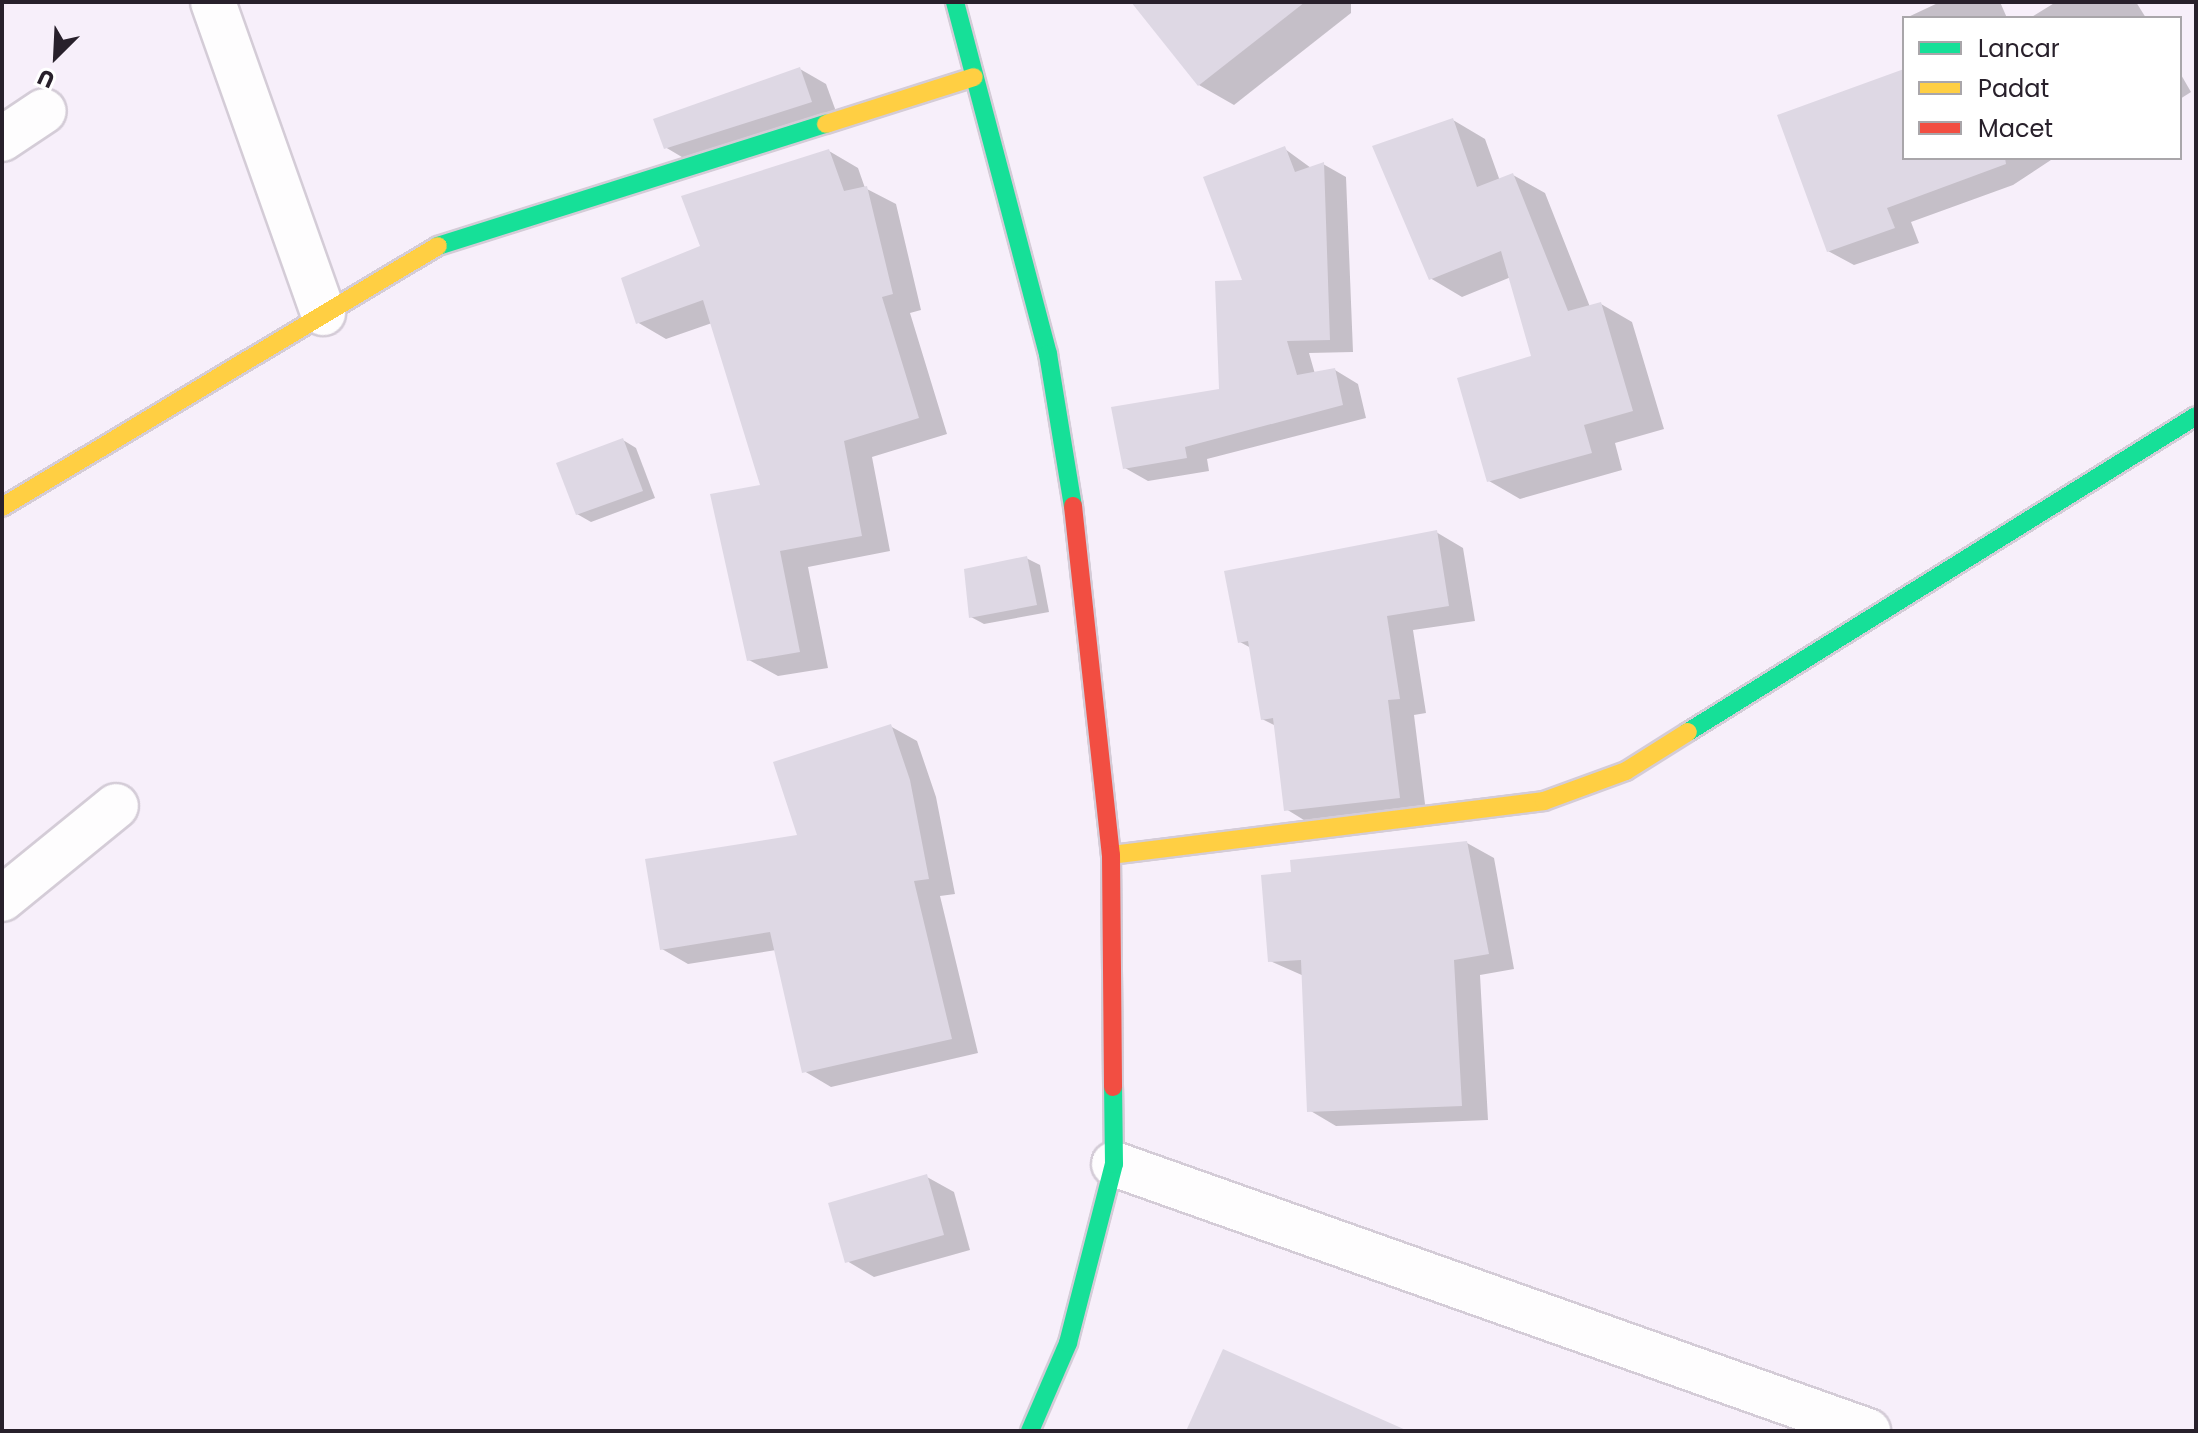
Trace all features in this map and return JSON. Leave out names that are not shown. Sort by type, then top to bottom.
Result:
[{"type":"street","points":[[213,2],[323,313]]},
{"type":"street","points":[[955,2],[1048,354],[1087,592],[1111,855],[1114,1164],[1068,1343],[1030,1431]]},
{"type":"street","points":[[2,507],[432,248],[974,77]]},
{"type":"street","points":[[2,139],[44,111]]},
{"type":"street","points":[[1111,855],[1471,815],[1544,801],[1626,771],[2196,416]]},
{"type":"street","points":[[2,899],[116,806]]},
{"type":"street","points":[[1114,1164],[1868,1431]]},
{"type":"building","points":[[1131,2],[1305,2],[1198,86]]},
{"type":"building","points":[[800,67],[812,102],[664,149],[653,119]]},
{"type":"building","points":[[1902,70],[1902,160],[2005,160],[2006,164],[1887,208],[1895,228],[1827,252],[1777,115]]},
{"type":"building","points":[[1453,118],[1477,187],[1513,173],[1568,311],[1601,302],[1633,411],[1584,425],[1592,453],[1487,482],[1457,378],[1531,356],[1501,251],[1429,280],[1372,146]]},
{"type":"building","points":[[1285,146],[1295,172],[1324,162],[1330,340],[1287,341],[1297,375],[1335,368],[1343,405],[1185,447],[1187,458],[1123,469],[1111,407],[1219,389],[1215,281],[1242,280],[1203,177]]},
{"type":"building","points":[[829,149],[844,191],[867,186],[893,294],[882,297],[919,418],[844,441],[862,536],[780,551],[800,652],[747,661],[710,494],[760,485],[703,300],[636,324],[621,278],[700,246],[681,196]]},
{"type":"building","points":[[623,438],[643,491],[576,515],[556,463]]},
{"type":"building","points":[[1437,530],[1449,606],[1387,616],[1400,699],[1388,700],[1400,798],[1284,811],[1273,718],[1261,720],[1248,641],[1238,643],[1224,571]]},
{"type":"building","points":[[1027,556],[1037,605],[969,618],[964,569]]},
{"type":"building","points":[[891,724],[910,780],[929,879],[914,881],[952,1039],[802,1073],[770,932],[660,950],[645,859],[797,835],[773,762]]},
{"type":"building","points":[[1467,841],[1489,954],[1454,960],[1462,1106],[1307,1112],[1301,960],[1268,962],[1261,875],[1291,872],[1290,860]]},
{"type":"building","points":[[927,1174],[944,1235],[845,1263],[828,1203]]},
{"type":"building","points":[[1223,1349],[1408,1431],[1186,1431]]},
{"type":"traffic: fast","points":[[955,2],[1048,354],[1073,506]]},
{"type":"traffic: fast","points":[[438,246],[826,124]]},
{"type":"traffic: fast","points":[[1688,732],[2196,416]]},
{"type":"traffic: fast","points":[[1030,1431],[1068,1343],[1114,1164],[1113,1087]]},
{"type":"traffic: slow","points":[[826,124],[974,77]]},
{"type":"traffic: slow","points":[[2,507],[438,246]]},
{"type":"traffic: slow","points":[[1111,855],[1544,801],[1626,771],[1688,732]]},
{"type":"traffic: jam","points":[[1073,506],[1111,855],[1113,1087]]}]
